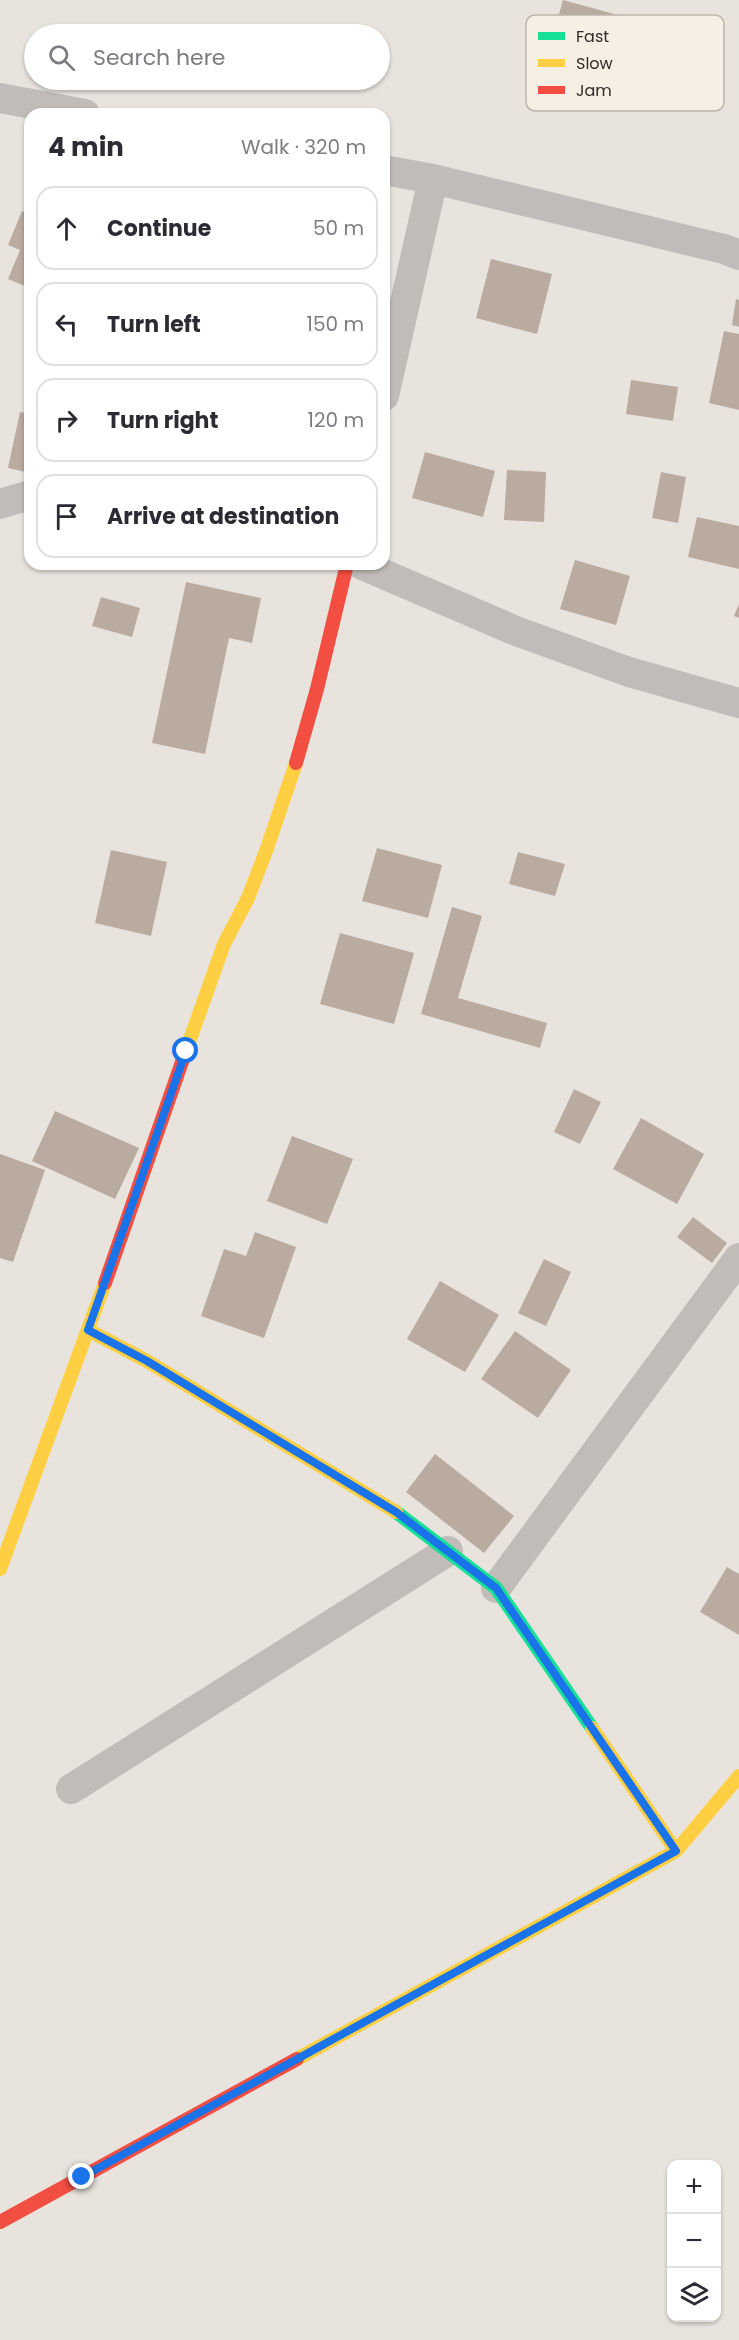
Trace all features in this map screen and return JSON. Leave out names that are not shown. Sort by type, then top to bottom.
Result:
[{"type":"street","points":[[0,98],[53,108]]},
{"type":"street","points":[[390,171],[433,178],[724,249],[739,255]]},
{"type":"street","points":[[390,369],[433,178]]},
{"type":"street","points":[[0,504],[24,497]]},
{"type":"street","points":[[0,1569],[88,1330],[224,944],[250,893],[295,769],[332,631],[345,570]]},
{"type":"street","points":[[374,570],[526,634],[629,672],[739,703]]},
{"type":"street","points":[[496,1588],[739,1258]]},
{"type":"street","points":[[88,1330],[147,1361],[396,1512],[496,1588],[676,1851]]},
{"type":"street","points":[[71,1789],[448,1551]]},
{"type":"street","points":[[0,2222],[676,1851],[739,1776]]},
{"type":"building","points":[[563,0],[618,15],[559,15]]},
{"type":"building","points":[[22,211],[24,212],[24,286],[8,279],[20,250],[8,245]]},
{"type":"building","points":[[491,259],[552,274],[537,334],[476,318]]},
{"type":"building","points":[[736,299],[739,300],[739,327],[732,325]]},
{"type":"building","points":[[724,331],[739,334],[739,410],[709,403]]},
{"type":"building","points":[[631,380],[678,387],[673,421],[626,414]]},
{"type":"building","points":[[20,412],[24,413],[24,472],[8,468]]},
{"type":"building","points":[[425,452],[495,471],[483,517],[412,498]]},
{"type":"building","points":[[507,470],[546,472],[544,522],[504,520]]},
{"type":"building","points":[[661,472],[686,477],[678,523],[652,518]]},
{"type":"building","points":[[697,517],[739,526],[739,569],[688,557]]},
{"type":"building","points":[[575,560],[630,576],[616,625],[560,609]]},
{"type":"building","points":[[186,582],[261,598],[252,643],[229,638],[205,754],[152,743]]},
{"type":"building","points":[[101,597],[140,608],[132,637],[92,626]]},
{"type":"building","points":[[739,604],[739,618],[734,616]]},
{"type":"building","points":[[377,848],[442,865],[428,918],[362,901]]},
{"type":"building","points":[[111,850],[167,862],[151,936],[95,923]]},
{"type":"building","points":[[518,852],[565,864],[555,896],[509,884]]},
{"type":"building","points":[[452,907],[482,916],[458,998],[547,1023],[540,1048],[421,1014]]},
{"type":"building","points":[[340,933],[414,953],[394,1024],[320,1004]]},
{"type":"building","points":[[574,1089],[601,1102],[580,1144],[554,1132]]},
{"type":"building","points":[[55,1111],[139,1148],[115,1199],[32,1161]]},
{"type":"building","points":[[641,1118],[704,1154],[677,1204],[613,1169]]},
{"type":"building","points":[[292,1136],[353,1159],[327,1224],[267,1201]]},
{"type":"building","points":[[0,1154],[45,1170],[13,1262],[0,1258]]},
{"type":"building","points":[[693,1217],[727,1243],[712,1263],[677,1237]]},
{"type":"building","points":[[255,1232],[296,1247],[264,1338],[201,1316],[224,1249],[246,1256]]},
{"type":"building","points":[[544,1259],[571,1272],[546,1326],[518,1313]]},
{"type":"building","points":[[440,1281],[499,1315],[465,1372],[407,1339]]},
{"type":"building","points":[[515,1331],[571,1370],[538,1418],[481,1379]]},
{"type":"building","points":[[435,1454],[514,1516],[484,1553],[406,1492]]},
{"type":"building","points":[[727,1567],[739,1574],[739,1635],[700,1612]]},
{"type":"traffic: fast","points":[[396,1512],[496,1588],[592,1728]]},
{"type":"traffic: slow","points":[[183,1059],[224,944],[248,898],[266,851],[296,763]]},
{"type":"traffic: slow","points":[[0,1569],[105,1283]]},
{"type":"traffic: slow","points":[[88,1330],[147,1361],[396,1512]]},
{"type":"traffic: slow","points":[[592,1728],[676,1851]]},
{"type":"traffic: slow","points":[[297,2059],[676,1851],[739,1776]]},
{"type":"traffic: jam","points":[[296,763],[317,689],[346,570]]},
{"type":"traffic: jam","points":[[105,1283],[183,1059]]},
{"type":"traffic: jam","points":[[0,2222],[297,2059]]},
{"type":"route","points":[[82,2177],[676,1851],[496,1588],[396,1512],[147,1361],[88,1330],[186,1051]]}]
